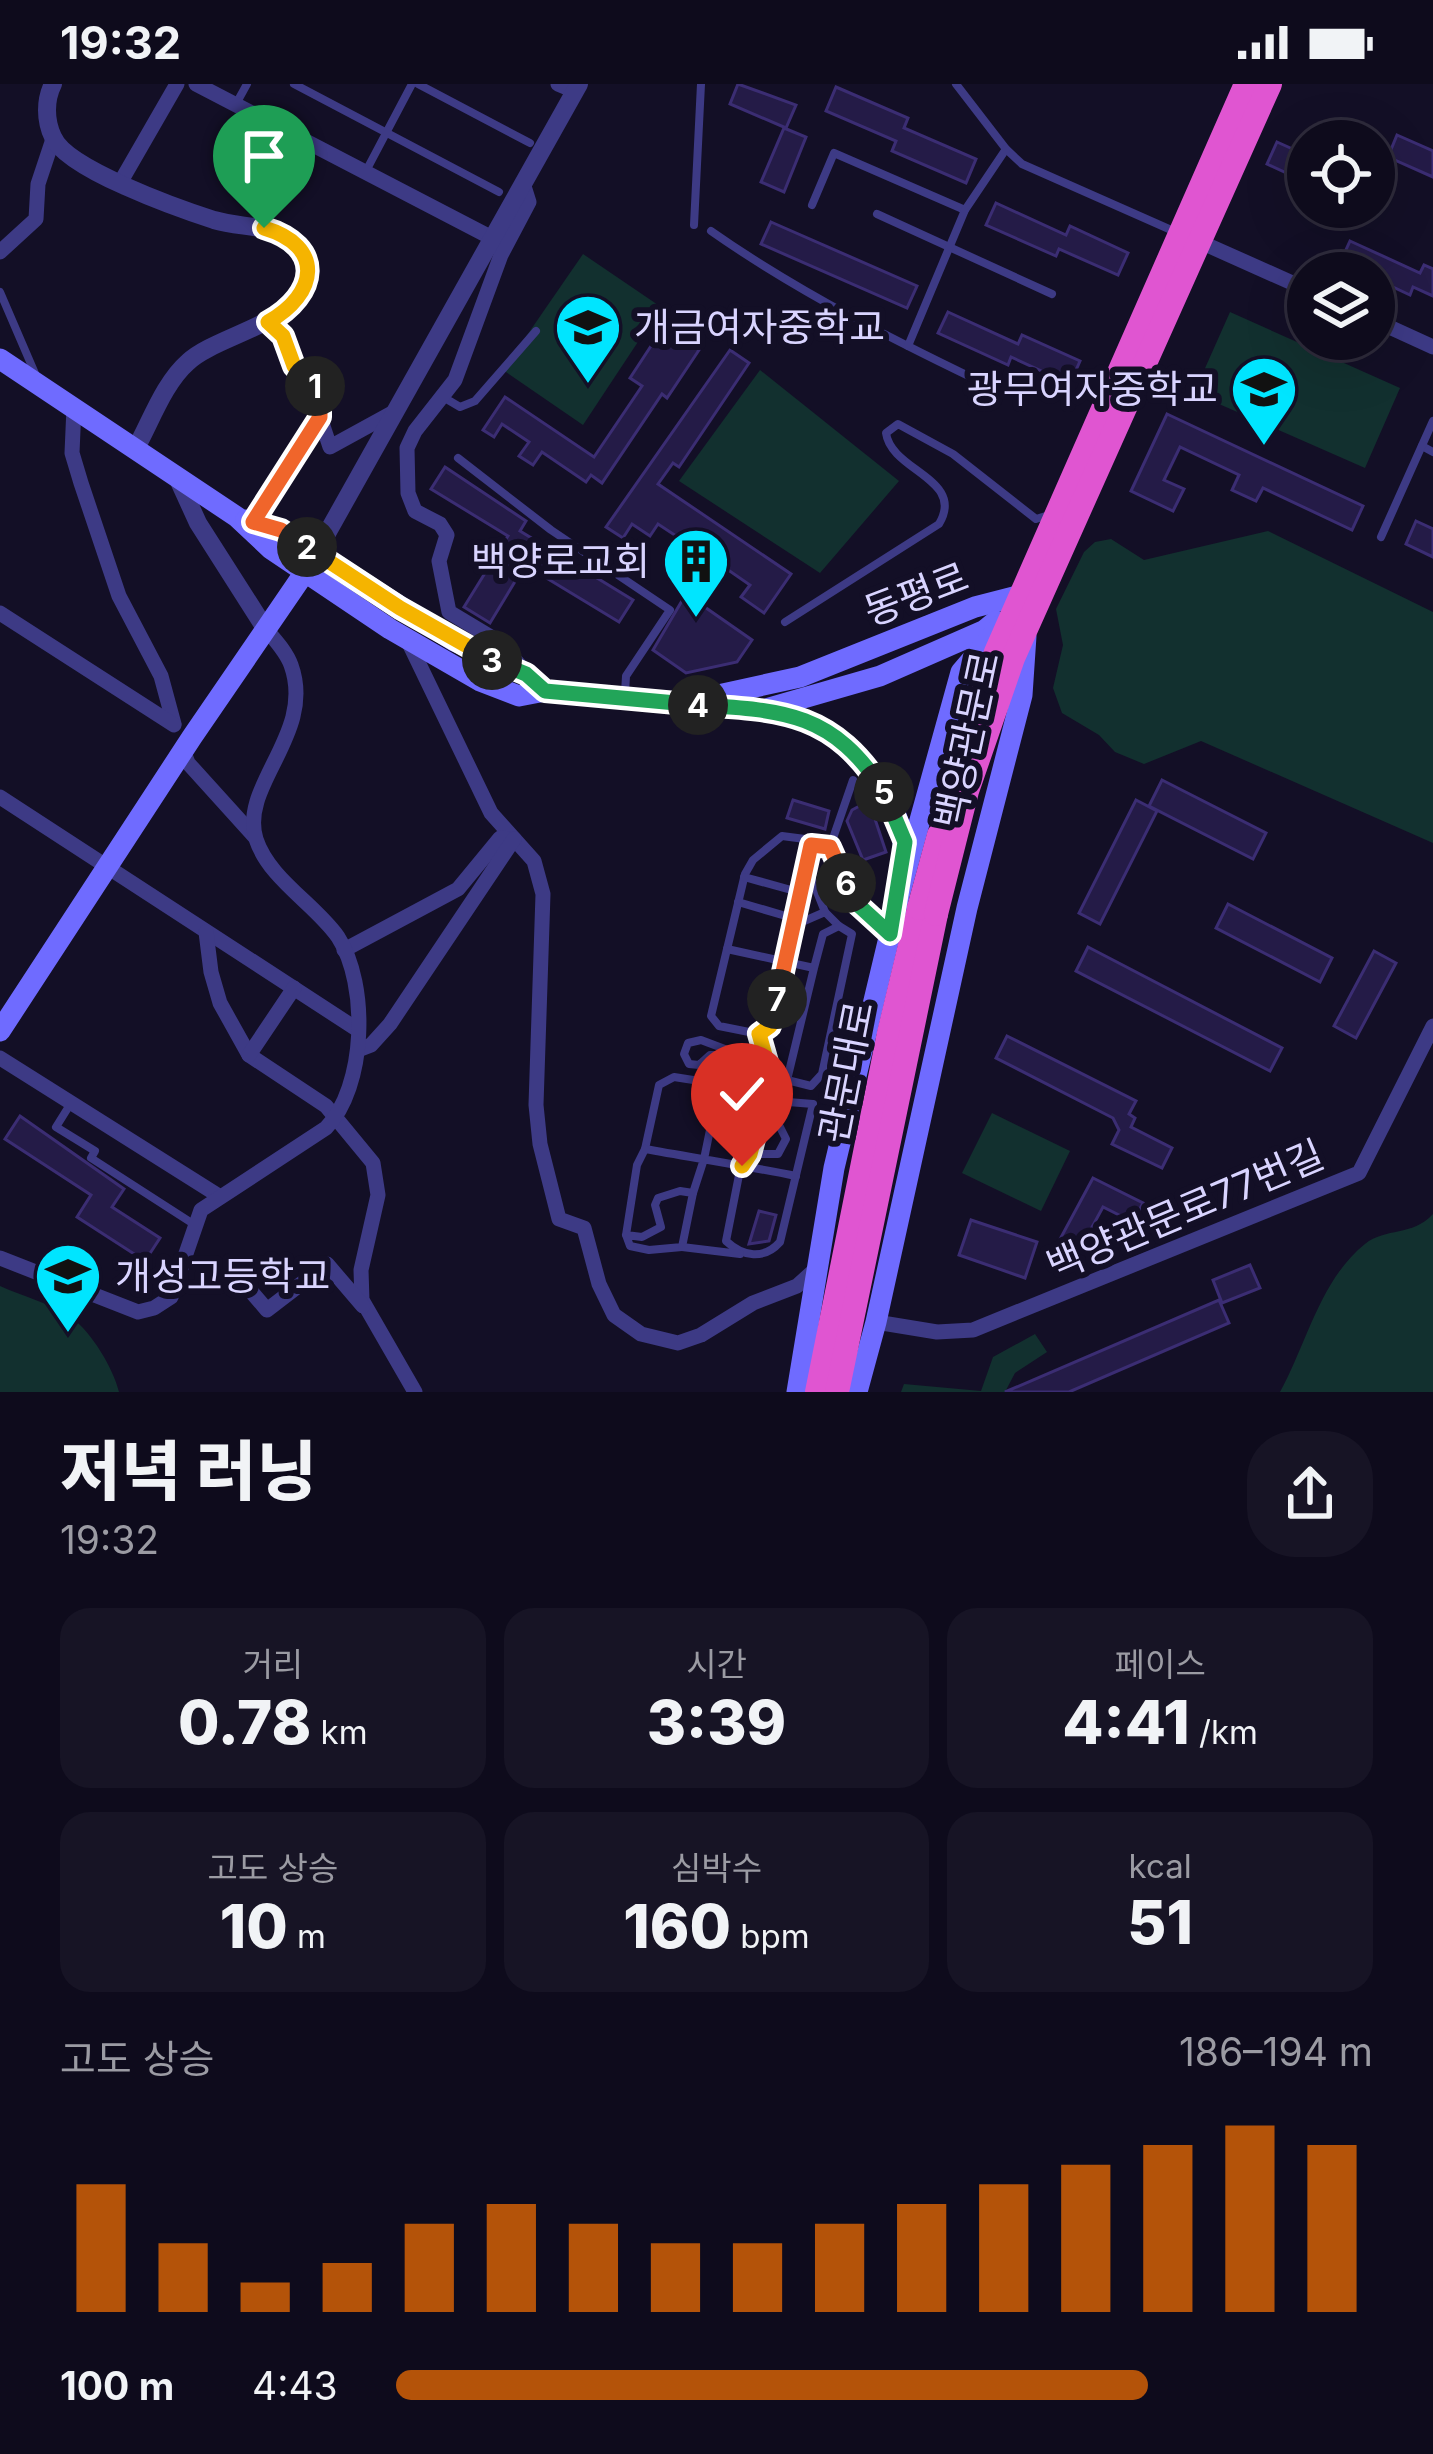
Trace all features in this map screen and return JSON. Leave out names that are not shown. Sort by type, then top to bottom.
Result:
[{"type":"highway","points":[[918,906],[996,652],[1246,84]]},
{"type":"highway","points":[[918,906],[967,791],[1013,658],[1270,84]]},
{"type":"highway","name":"관문대로","points":[[817,1392],[918,906]]},
{"type":"highway","name":"관문대로","points":[[837,1392],[918,906]]},
{"type":"main road","name":"백양관문로","points":[[797,1392],[834,1168],[890,934],[918,906],[961,672],[1028,593],[1258,84]]},
{"type":"main road","name":"동평로","points":[[0,359],[245,520],[271,550],[310,563],[526,674],[545,691]]},
{"type":"main road","points":[[0,1031],[107,868],[183,737],[310,563]]},
{"type":"main road","name":"동평로","points":[[310,563],[406,639],[519,697],[545,691],[677,704],[800,677],[975,607],[1028,593]]},
{"type":"main road","name":"백양관문로","points":[[857,1392],[967,908],[1022,695],[1028,593]]},
{"type":"main road","name":"동평로","points":[[766,709],[880,676],[964,640],[985,630],[1028,593]]},
{"type":"main road","points":[[677,704],[766,709],[818,725],[850,746],[893,807],[918,906]]},
{"type":"street","points":[[0,252],[35,219],[38,184],[53,139],[46,100],[52,84]]},
{"type":"street","points":[[120,183],[177,84]]},
{"type":"street","points":[[196,84],[492,238]]},
{"type":"street","points":[[310,563],[523,183],[571,86]]},
{"type":"street","points":[[53,139],[98,173],[214,220],[264,228],[296,242],[307,258],[306,284],[268,322],[228,337],[176,374],[136,448]]},
{"type":"street","points":[[523,183],[529,202],[501,255],[455,380],[407,448],[408,493],[415,511],[440,524],[447,535],[439,561],[449,612],[500,642],[526,674]]},
{"type":"street","points":[[1190,238],[1287,281]]},
{"type":"street","points":[[268,322],[283,336],[294,366],[309,377],[320,396],[320,417],[330,447],[392,413]]},
{"type":"street","points":[[1395,330],[1433,347]]},
{"type":"street","points":[[0,1258],[138,1312],[154,1308],[171,1298],[201,1210],[338,1116],[358,1050],[355,984],[344,950],[331,929],[270,863],[256,838],[188,763],[161,676],[119,596],[81,483],[71,442],[74,406]]},
{"type":"street","points":[[245,520],[320,417]]},
{"type":"street","points":[[176,476],[198,523],[291,663],[295,707],[285,743],[259,794],[253,825],[256,838]]},
{"type":"street","points":[[0,613],[183,737]]},
{"type":"street","points":[[406,639],[490,813],[534,861],[543,894],[536,1105],[540,1144],[559,1220],[584,1228],[599,1284],[614,1315],[640,1334],[678,1343],[753,1303],[797,1286],[818,1267]]},
{"type":"street","points":[[0,796],[358,1030]]},
{"type":"street","points":[[344,950],[458,889],[500,838],[514,839]]},
{"type":"street","points":[[358,1050],[371,1045],[390,1024],[514,839]]},
{"type":"street","points":[[206,932],[220,1004],[249,1055],[338,1116],[373,1163],[378,1184],[361,1270],[362,1300],[415,1392]]},
{"type":"street","points":[[249,1055],[294,988]]},
{"type":"street","name":"백양관문로77번길","points":[[876,1322],[937,1332],[973,1330],[1359,1173],[1433,1026]]},
{"type":"street","points":[[0,1058],[219,1196]]},
{"type":"street","points":[[231,1268],[267,1310],[327,1264],[368,1312]]},
{"type":"lane","points":[[236,105],[247,84]]},
{"type":"lane","points":[[294,84],[499,192]]},
{"type":"lane","points":[[365,172],[415,84],[530,143]]},
{"type":"lane","points":[[694,225],[701,84]]},
{"type":"lane","points":[[956,84],[1006,149],[1031,168],[1190,238]]},
{"type":"lane","points":[[908,346],[965,210],[1006,149]]},
{"type":"lane","points":[[812,206],[834,153],[965,210]]},
{"type":"lane","points":[[877,214],[1052,294]]},
{"type":"lane","points":[[711,231],[751,259],[908,346],[1002,392]]},
{"type":"lane","points":[[0,292],[40,385]]},
{"type":"lane","points":[[442,397],[460,407],[475,401],[536,331]]},
{"type":"lane","points":[[1381,537],[1433,421]]},
{"type":"lane","points":[[785,622],[939,524],[946,513],[939,488],[890,449],[886,433],[898,424],[953,454],[1036,519],[1067,508]]},
{"type":"lane","points":[[1422,446],[1433,452]]},
{"type":"lane","points":[[458,458],[551,530],[670,610],[626,676],[625,701]]},
{"type":"lane","points":[[853,780],[830,847],[855,902],[890,934]]},
{"type":"lane","points":[[811,845],[770,1026],[759,1034],[719,1026],[711,1016],[744,877],[753,860],[782,836],[830,847]]},
{"type":"lane","points":[[771,1076],[812,1086],[822,1074],[852,934],[826,912],[808,869]]},
{"type":"lane","points":[[744,877],[802,893]]},
{"type":"lane","points":[[738,902],[795,922],[826,912]]},
{"type":"lane","points":[[787,1080],[823,934],[838,926]]},
{"type":"lane","points":[[727,950],[814,968]]},
{"type":"lane","points":[[747,1254],[726,1241],[742,1166],[752,1150],[771,1076],[759,1034]]},
{"type":"lane","points":[[682,1247],[717,1096],[706,1082],[674,1077],[659,1085],[637,1166],[626,1235],[630,1246],[762,1254],[780,1242],[813,1104],[788,1102],[779,1109],[776,1119],[786,1139],[778,1154],[752,1150],[723,1137],[732,1097],[729,1071],[718,1055],[710,1055],[699,1065],[689,1064],[684,1054],[688,1043],[700,1040],[754,1060],[752,1076],[729,1071]]},
{"type":"lane","points":[[71,1103],[56,1127],[94,1151],[91,1158],[196,1226]]},
{"type":"lane","points":[[743,1109],[761,1114]]},
{"type":"lane","points":[[645,1149],[796,1176]]},
{"type":"lane","points":[[626,1235],[642,1237],[661,1227],[655,1205],[658,1198],[693,1193]]},
{"type":"green space","points":[[583,254],[661,307],[583,425],[503,370]]},
{"type":"green space","points":[[1230,312],[1287,337],[1287,360],[1337,360],[1400,388],[1365,468],[1194,393]]},
{"type":"green space","points":[[760,370],[899,481],[820,573],[679,481]]},
{"type":"green space","points":[[1268,531],[1433,612],[1433,843],[1201,741],[1144,764],[1115,752],[1099,735],[1062,713],[1053,688],[1063,645],[1056,609],[1084,552],[1095,542],[1111,539],[1144,560]]},
{"type":"green space","points":[[992,1113],[1070,1151],[1041,1211],[962,1173]]},
{"type":"green space","points":[[1433,1214],[1433,1392],[1280,1392],[1325,1294],[1350,1259],[1373,1239],[1416,1226]]},
{"type":"green space","points":[[0,1286],[55,1308],[80,1325],[101,1352],[119,1392],[0,1392]]},
{"type":"green space","points":[[1035,1334],[1047,1352],[1015,1373],[1005,1392],[901,1392],[904,1384],[981,1391],[993,1357]]},
{"type":"building","points":[[738,84],[796,105],[786,128],[730,104]]},
{"type":"building","points":[[836,87],[908,118],[904,128],[976,159],[966,183],[892,151],[896,141],[826,111]]},
{"type":"building","points":[[784,128],[806,137],[784,192],[761,182]]},
{"type":"building","points":[[1397,135],[1433,151],[1433,177],[1395,160]]},
{"type":"building","points":[[1277,142],[1287,147],[1287,173],[1267,164]]},
{"type":"building","points":[[996,203],[1066,235],[1070,226],[1128,253],[1118,275],[1059,249],[1056,256],[986,225]]},
{"type":"building","points":[[771,222],[917,286],[907,308],[761,244]]},
{"type":"building","points":[[1350,241],[1374,252],[1345,252]]},
{"type":"building","points":[[1395,262],[1420,273],[1424,265],[1433,269],[1433,296],[1413,287],[1410,295],[1395,288]]},
{"type":"building","points":[[948,312],[1018,344],[1022,335],[1080,361],[1070,384],[1011,357],[1008,365],[938,333]]},
{"type":"building","points":[[672,314],[686,323],[683,328],[695,337],[690,344],[699,350],[667,398],[662,394],[602,483],[591,475],[586,482],[542,452],[533,465],[519,456],[529,442],[502,424],[494,437],[483,430],[505,397],[594,457],[642,386],[630,378]]},
{"type":"building","points":[[730,350],[749,363],[679,467],[673,463],[658,484],[791,574],[764,613],[741,597],[750,585],[724,567],[716,579],[697,566],[702,553],[658,524],[650,536],[632,524],[623,538],[606,527]]},
{"type":"building","points":[[1167,414],[1363,506],[1352,530],[1263,488],[1256,501],[1232,490],[1239,475],[1180,447],[1164,480],[1184,489],[1173,511],[1131,491]]},
{"type":"building","points":[[445,467],[526,521],[520,531],[633,600],[619,622],[525,565],[490,623],[464,607],[508,536],[431,489]]},
{"type":"building","points":[[1416,521],[1433,529],[1433,557],[1406,544]]},
{"type":"building","name":"백양로교회","points":[[686,594],[752,640],[737,662],[686,673],[653,650]]},
{"type":"building","points":[[1162,780],[1266,833],[1253,859],[1149,806]]},
{"type":"building","points":[[793,800],[829,811],[825,829],[787,818]]},
{"type":"building","points":[[1136,800],[1157,811],[1100,924],[1079,913]]},
{"type":"building","points":[[869,801],[886,852],[863,860],[847,821],[852,810]]},
{"type":"building","points":[[1228,904],[1332,958],[1320,982],[1216,928]]},
{"type":"building","points":[[1088,947],[1282,1048],[1270,1071],[1076,971]]},
{"type":"building","points":[[1374,951],[1396,963],[1356,1038],[1334,1026]]},
{"type":"building","points":[[1007,1036],[1136,1101],[1129,1114],[1135,1118],[1131,1127],[1172,1148],[1162,1168],[1112,1144],[1119,1130],[1113,1118],[996,1058]]},
{"type":"building","points":[[20,1116],[124,1189],[112,1207],[160,1238],[145,1261],[77,1217],[91,1195],[5,1139]]},
{"type":"building","points":[[1093,1178],[1143,1203],[1133,1222],[1103,1207],[1079,1251],[1059,1241]]},
{"type":"building","points":[[759,1211],[776,1215],[769,1241],[749,1244]]},
{"type":"building","points":[[971,1220],[1037,1242],[1025,1278],[959,1255]]},
{"type":"building","points":[[1250,1265],[1260,1288],[1222,1303],[1213,1280]]},
{"type":"building","points":[[1219,1300],[1229,1323],[1069,1392],[1005,1392]]},
{"type":"place","name":"개금여자중학교","points":[[588,386]]},
{"type":"place","name":"광무여자중학교","points":[[1264,448]]},
{"type":"place","name":"백양로교회","points":[[696,620]]},
{"type":"place","name":"개성고등학교","points":[[68,1335]]},
{"type":"route","points":[[264,228],[296,242],[307,258],[306,284],[268,322],[283,336],[294,366],[309,377],[320,396],[320,417],[253,522],[281,530],[454,641],[526,674],[545,691],[766,709],[818,725],[850,746],[893,807],[905,842],[890,934],[855,902],[830,847],[811,845],[770,1026],[759,1034],[771,1076],[750,1154],[742,1166]]}]
